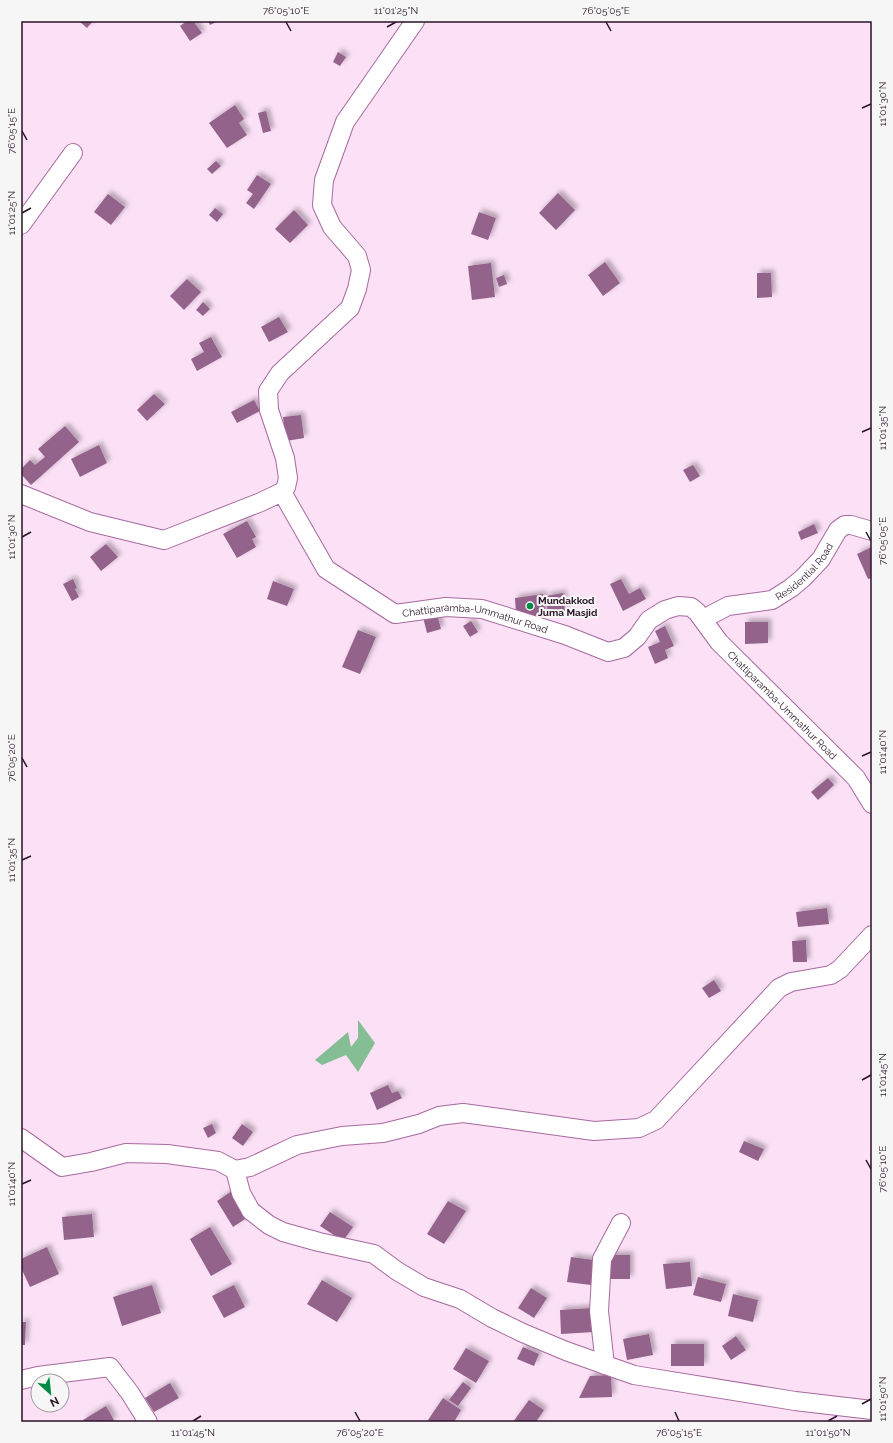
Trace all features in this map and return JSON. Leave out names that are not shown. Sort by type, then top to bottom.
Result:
[{"type":"street","points":[[21,494],[90,522],[164,540],[261,502],[282,492],[286,486],[288,478],[285,458],[269,410],[268,391],[280,373],[350,308],[357,289],[361,270],[357,256],[332,227],[322,205],[324,180],[345,122],[415,21]]},
{"type":"street","points":[[21,225],[73,153]]},
{"type":"street","name":"Chattiparamba-Ummathur Road","points":[[282,492],[326,568],[395,614],[446,607],[482,609],[565,635],[608,652],[624,648],[637,637],[649,620],[665,610],[678,606],[691,608],[703,619],[718,642],[856,778],[872,804]]},
{"type":"street","name":"Residential Road","points":[[703,619],[728,606],[772,600],[791,588],[821,559],[838,530],[845,525],[851,525],[872,531]]},
{"type":"street","points":[[21,1138],[62,1168],[126,1153],[133,1153],[167,1154],[218,1161],[235,1170],[250,1167],[297,1145],[342,1136],[383,1133],[419,1124],[439,1116],[464,1113],[594,1131],[640,1128],[656,1120],[779,988],[791,982],[831,974],[840,969],[872,935]]},
{"type":"street","points":[[235,1170],[240,1193],[251,1211],[269,1225],[283,1232],[374,1254],[397,1271],[424,1287],[460,1299],[492,1318],[523,1333],[605,1365],[634,1375],[689,1385],[795,1401],[872,1410]]},
{"type":"street","points":[[605,1365],[599,1311],[602,1259],[621,1223]]},
{"type":"street","points":[[21,1380],[38,1376],[110,1367],[130,1393],[148,1422]]},
{"type":"shaded area","points":[[358,1020],[375,1043],[358,1072],[346,1055],[322,1065],[315,1060],[348,1032],[351,1047],[358,1038]]},
{"type":"building","points":[[79,21],[93,21],[87,28]]},
{"type":"building","points":[[187,21],[193,21],[202,33],[190,41],[180,26]]},
{"type":"building","points":[[208,21],[218,21],[210,25]]},
{"type":"building","points":[[338,52],[346,57],[340,66],[333,62]]},
{"type":"building","points":[[235,105],[244,119],[239,123],[247,135],[227,148],[209,123]]},
{"type":"building","points":[[266,111],[271,131],[263,133],[258,113]]},
{"type":"building","points":[[216,161],[221,166],[212,174],[207,169]]},
{"type":"building","points":[[257,175],[271,184],[254,209],[246,203],[253,194],[247,190]]},
{"type":"building","points":[[558,193],[575,210],[556,230],[539,213]]},
{"type":"building","points":[[108,194],[125,207],[111,225],[94,212]]},
{"type":"building","points":[[215,208],[223,214],[217,222],[209,215]]},
{"type":"building","points":[[294,210],[308,225],[290,243],[275,229]]},
{"type":"building","points":[[479,212],[496,218],[488,240],[471,234]]},
{"type":"building","points":[[605,262],[620,283],[603,296],[588,275]]},
{"type":"building","points":[[491,263],[495,297],[472,300],[468,266]]},
{"type":"building","points":[[757,273],[771,273],[772,297],[757,298]]},
{"type":"building","points":[[504,275],[507,284],[499,287],[496,278]]},
{"type":"building","points":[[187,279],[201,292],[184,310],[170,296]]},
{"type":"building","points":[[203,302],[210,309],[203,316],[196,310]]},
{"type":"building","points":[[279,317],[288,332],[269,342],[261,327]]},
{"type":"building","points":[[211,337],[222,357],[197,371],[191,359],[204,352],[199,343]]},
{"type":"building","points":[[154,394],[165,404],[147,421],[137,410]]},
{"type":"building","points":[[254,400],[260,411],[237,423],[231,412]]},
{"type":"building","points":[[301,415],[304,438],[286,441],[283,417]]},
{"type":"building","points":[[65,426],[79,442],[31,485],[21,474],[21,469],[30,460],[35,465],[45,457],[38,449]]},
{"type":"building","points":[[99,445],[107,463],[80,477],[71,459]]},
{"type":"building","points":[[693,465],[700,476],[690,482],[683,470]]},
{"type":"building","points":[[247,521],[256,537],[252,539],[256,547],[237,558],[223,534]]},
{"type":"building","points":[[814,524],[818,533],[801,540],[798,532]]},
{"type":"building","points":[[106,544],[118,557],[101,571],[90,557]]},
{"type":"building","points":[[872,547],[872,578],[868,579],[857,554]]},
{"type":"building","points":[[73,579],[77,588],[75,589],[79,597],[72,601],[63,584]]},
{"type":"building","points":[[621,579],[629,594],[640,588],[646,599],[623,611],[610,584]]},
{"type":"building","points":[[273,581],[294,589],[287,606],[267,599]]},
{"type":"building","points":[[563,593],[565,612],[548,614],[546,596]]},
{"type":"building","name":"Mundakkod Juma Masjid","points":[[543,594],[546,616],[524,619],[516,614],[515,598]]},
{"type":"building","points":[[437,614],[441,629],[427,633],[423,617]]},
{"type":"building","points":[[471,621],[478,632],[470,637],[463,626]]},
{"type":"building","points":[[745,622],[768,622],[768,643],[745,644]]},
{"type":"building","points":[[665,626],[674,646],[665,650],[668,658],[655,664],[648,647],[660,642],[655,631]]},
{"type":"building","points":[[358,630],[376,637],[360,674],[342,667]]},
{"type":"building","points":[[828,778],[834,785],[818,800],[811,792]]},
{"type":"building","points":[[827,908],[829,924],[798,927],[796,912]]},
{"type":"building","points":[[806,940],[807,962],[793,962],[792,941]]},
{"type":"building","points":[[714,980],[721,991],[709,998],[702,988]]},
{"type":"building","points":[[388,1085],[392,1093],[398,1091],[402,1098],[377,1110],[370,1093]]},
{"type":"building","points":[[212,1124],[216,1133],[208,1138],[203,1128]]},
{"type":"building","points":[[242,1124],[253,1132],[243,1146],[232,1138]]},
{"type":"building","points":[[744,1141],[764,1149],[758,1161],[739,1152]]},
{"type":"building","points":[[232,1191],[248,1217],[233,1227],[217,1201]]},
{"type":"building","points":[[448,1201],[466,1211],[444,1244],[427,1234]]},
{"type":"building","points":[[330,1212],[353,1227],[343,1241],[320,1226]]},
{"type":"building","points":[[92,1214],[94,1237],[64,1240],[62,1217]]},
{"type":"building","points":[[210,1227],[232,1264],[211,1276],[190,1239]]},
{"type":"building","points":[[47,1247],[59,1274],[30,1287],[21,1268],[21,1259]]},
{"type":"building","points":[[605,1255],[630,1255],[630,1279],[605,1279]]},
{"type":"building","points":[[571,1257],[594,1260],[591,1285],[567,1282]]},
{"type":"building","points":[[690,1262],[692,1286],[666,1289],[663,1264]]},
{"type":"building","points":[[698,1277],[726,1284],[721,1302],[693,1295]]},
{"type":"building","points":[[322,1280],[352,1298],[337,1322],[307,1304]]},
{"type":"building","points":[[152,1285],[161,1313],[122,1326],[113,1297]]},
{"type":"building","points":[[234,1285],[245,1307],[224,1318],[212,1296]]},
{"type":"building","points":[[531,1288],[547,1298],[534,1318],[518,1308]]},
{"type":"building","points":[[733,1294],[758,1300],[753,1322],[728,1316]]},
{"type":"building","points":[[592,1308],[594,1332],[561,1334],[560,1310]]},
{"type":"building","points":[[21,1322],[26,1322],[25,1345],[21,1345]]},
{"type":"building","points":[[649,1334],[653,1355],[627,1360],[623,1339]]},
{"type":"building","points":[[736,1336],[746,1350],[731,1360],[722,1346]]},
{"type":"building","points":[[671,1344],[704,1344],[704,1366],[671,1366]]},
{"type":"building","points":[[523,1347],[539,1354],[534,1366],[517,1359]]},
{"type":"building","points":[[466,1348],[489,1361],[476,1383],[453,1369]]},
{"type":"building","points":[[611,1375],[612,1397],[579,1398],[590,1376]]},
{"type":"building","points":[[463,1382],[471,1388],[458,1406],[449,1400]]},
{"type":"building","points":[[170,1383],[179,1398],[154,1412],[145,1398]]},
{"type":"building","points":[[443,1398],[461,1410],[454,1422],[432,1422],[428,1420]]},
{"type":"building","points":[[529,1400],[544,1410],[536,1422],[513,1422]]},
{"type":"building","points":[[106,1406],[114,1420],[111,1422],[84,1422],[83,1420]]},
{"type":"place","name":"Mundakkod Juma Masjid","points":[[530,606]]}]
